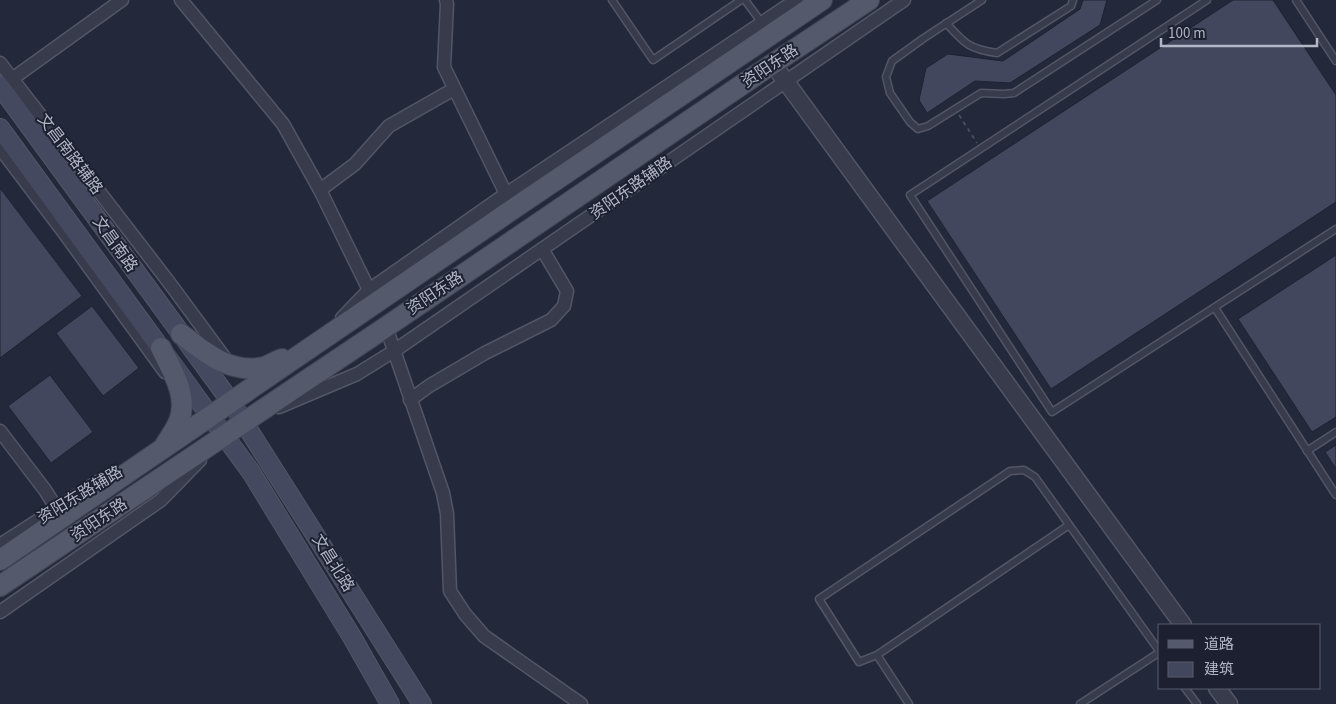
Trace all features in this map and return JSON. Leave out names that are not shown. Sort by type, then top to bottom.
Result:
[{"type":"main road","name":"资阳东路","points":[[0,560],[59,513],[162,450],[318,343],[372,297],[509,201],[766,29],[822,0]]},
{"type":"main road","name":"资阳东路","points":[[0,586],[869,0]]},
{"type":"main road","name":"文昌南路","points":[[6,82],[181,334],[231,402]]},
{"type":"main road","name":"文昌南路","points":[[0,128],[251,472],[347,629],[390,704]]},
{"type":"main road","points":[[181,334],[204,352],[225,364],[246,368],[264,367],[318,343]]},
{"type":"main road","points":[[161,348],[178,382],[182,400],[180,420],[162,450]]},
{"type":"main road","name":"文昌北路","points":[[231,402],[422,704]]},
{"type":"street","points":[[6,82],[122,0]]},
{"type":"street","points":[[181,0],[283,124],[320,190],[372,297]]},
{"type":"street","points":[[446,0],[444,68],[509,201]]},
{"type":"street","points":[[766,29],[796,0]]},
{"type":"street","name":"资阳东路辅路","points":[[244,422],[356,374],[394,351],[904,0]]},
{"type":"street","name":"文昌南路辅路","points":[[0,63],[6,82],[168,281],[230,365]]},
{"type":"street","points":[[769,67],[1182,624]]},
{"type":"street","points":[[782,84],[1170,624]]},
{"type":"street","points":[[320,190],[355,164],[388,126],[454,89]]},
{"type":"street","points":[[0,148],[181,394]]},
{"type":"street","points":[[410,400],[429,386],[485,353],[550,320],[564,306],[567,291],[542,249]]},
{"type":"street","points":[[386,327],[443,493],[447,514],[450,591],[465,614],[484,636],[581,704]]},
{"type":"street","points":[[0,612],[161,500],[225,435]]},
{"type":"street","points":[[2,440],[45,490],[59,513]]},
{"type":"street","name":"资阳东路辅路","points":[[0,545],[59,513]]},
{"type":"street","points":[[1218,689],[1228,704]]},
{"type":"street","points":[[1230,689],[1241,704]]},
{"type":"lane","points":[[612,0],[653,60],[741,0]]},
{"type":"lane","points":[[745,0],[766,29]]},
{"type":"lane","points":[[982,0],[892,61],[886,77],[890,93],[910,122],[918,129],[928,126],[981,94],[1014,93],[1157,0]]},
{"type":"lane","points":[[946,23],[964,43],[980,51],[997,53],[1071,6],[1073,0]]},
{"type":"lane","points":[[1207,0],[910,195],[1052,412],[1336,229]]},
{"type":"lane","points":[[1296,0],[1336,62]]},
{"type":"lane","points":[[1215,308],[1336,494]]},
{"type":"lane","points":[[1308,451],[1336,432]]},
{"type":"lane","points":[[1069,524],[876,655],[859,662],[819,599],[1010,471],[1024,470],[1035,477],[1069,524],[1158,649]]},
{"type":"lane","points":[[1080,704],[1158,653]]},
{"type":"lane","points":[[876,655],[909,704]]},
{"type":"lane","points":[[1187,689],[1197,704]]},
{"type":"path","points":[[955,109],[981,148]]},
{"type":"building","points":[[1083,0],[1107,0],[1100,25],[1010,83],[975,81],[927,113],[919,100],[926,68],[948,54],[1003,61],[1080,9]]},
{"type":"building","points":[[1233,0],[1273,0],[1336,95],[1336,202],[1051,389],[927,201]]},
{"type":"building","points":[[0,188],[82,296],[0,358]]},
{"type":"building","points":[[1336,255],[1336,417],[1312,432],[1238,319]]},
{"type":"building","points":[[92,306],[139,368],[103,396],[56,333]]},
{"type":"building","points":[[50,375],[93,432],[51,463],[8,406]]},
{"type":"building","points":[[1336,445],[1336,469],[1325,452]]}]
